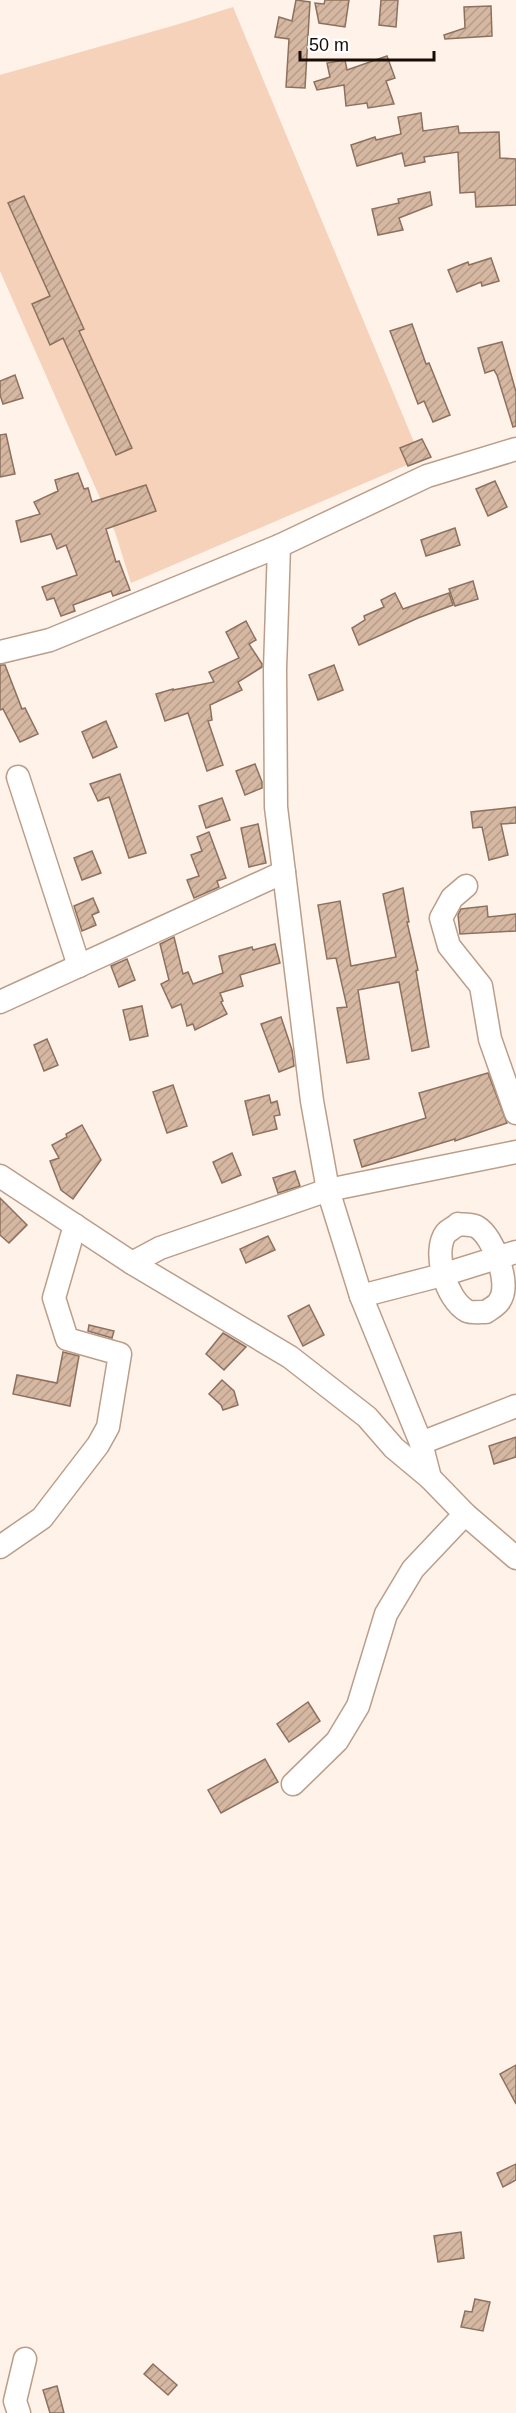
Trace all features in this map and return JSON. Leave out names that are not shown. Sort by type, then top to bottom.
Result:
[{"type":"street","points":[[0,652],[50,640],[279,546],[427,476],[516,449]]},
{"type":"street","points":[[279,546],[275,669],[276,807],[312,1101],[328,1190],[361,1296],[421,1443],[430,1478]]},
{"type":"street","points":[[18,777],[80,966]]},
{"type":"street","points":[[0,1002],[284,872]]},
{"type":"street","points":[[466,886],[452,898],[441,918],[449,946],[480,986],[490,1039],[516,1113]]},
{"type":"street","points":[[132,1263],[160,1248],[328,1190],[516,1152]]},
{"type":"street","points":[[0,1176],[132,1263],[290,1357],[367,1417],[394,1448],[430,1478],[465,1514],[516,1558]]},
{"type":"street","points":[[458,1224],[476,1226],[507,1255],[501,1300],[486,1312],[467,1311],[454,1298],[442,1275],[441,1249],[446,1234],[458,1224]]},
{"type":"street","points":[[0,1547],[42,1518],[98,1445],[108,1426],[120,1354],[67,1340],[54,1298],[75,1225]]},
{"type":"street","points":[[361,1296],[507,1255]]},
{"type":"street","points":[[421,1443],[516,1406]]},
{"type":"street","points":[[293,1784],[337,1741],[358,1706],[386,1614],[413,1569],[465,1514]]},
{"type":"street","points":[[19,2413],[15,2401],[25,2359]]},
{"type":"shaded area","points":[[233,7],[421,459],[131,583],[115,532],[0,271],[0,75]]},
{"type":"building","points":[[296,0],[310,2],[305,88],[286,87],[289,39],[275,37],[279,17],[292,21]]},
{"type":"building","points":[[325,0],[349,0],[345,27],[319,23],[315,3],[324,4]]},
{"type":"building","points":[[381,0],[398,0],[396,27],[379,25]]},
{"type":"building","points":[[491,6],[492,36],[445,39],[444,35],[465,28],[464,7]]},
{"type":"building","points":[[387,56],[395,78],[386,81],[394,104],[368,108],[367,103],[346,106],[344,85],[317,90],[314,82],[330,77],[327,63],[345,60],[347,70]]},
{"type":"building","points":[[421,113],[423,131],[458,126],[459,133],[499,132],[500,158],[516,159],[516,205],[476,207],[475,192],[460,193],[458,152],[424,157],[425,162],[405,166],[402,153],[357,166],[351,145],[375,137],[376,140],[401,134],[398,117]]},
{"type":"building","points":[[430,192],[432,205],[399,218],[403,230],[378,235],[372,209],[399,203],[398,199]]},
{"type":"building","points":[[24,196],[84,329],[79,331],[132,448],[116,455],[63,338],[50,345],[32,304],[50,296],[8,203]]},
{"type":"building","points":[[491,258],[499,281],[482,286],[481,282],[457,292],[448,270],[468,262],[469,265]]},
{"type":"building","points":[[412,324],[426,364],[429,363],[450,415],[433,422],[424,401],[418,404],[390,331]]},
{"type":"building","points":[[502,342],[516,392],[516,426],[513,427],[497,375],[494,370],[485,373],[478,348]]},
{"type":"building","points":[[15,375],[23,398],[3,404],[0,395],[0,381]]},
{"type":"building","points":[[6,434],[15,474],[0,477],[0,435]]},
{"type":"building","points":[[422,439],[431,457],[408,466],[400,448]]},
{"type":"building","points":[[78,473],[84,489],[88,488],[92,502],[146,485],[156,511],[106,529],[116,562],[119,561],[130,590],[113,596],[111,591],[73,605],[75,611],[61,616],[54,598],[47,600],[42,587],[77,575],[66,545],[57,549],[51,534],[21,542],[16,521],[40,514],[34,502],[58,491],[55,480]]},
{"type":"building","points":[[495,481],[507,507],[488,516],[476,489]]},
{"type":"building","points":[[455,528],[460,545],[426,556],[421,540]]},
{"type":"building","points":[[473,581],[478,599],[455,606],[449,589]]},
{"type":"building","points":[[395,593],[403,609],[449,593],[453,605],[359,645],[352,628],[365,620],[364,616],[384,607],[381,600]]},
{"type":"building","points":[[246,621],[256,640],[249,644],[262,667],[238,682],[242,690],[210,705],[212,720],[208,721],[223,765],[207,771],[188,713],[165,721],[156,694],[214,682],[209,672],[239,658],[226,632]]},
{"type":"building","points":[[0,665],[5,665],[22,709],[25,708],[38,734],[20,742],[3,709],[0,710]]},
{"type":"building","points":[[334,665],[343,690],[318,700],[309,675]]},
{"type":"building","points":[[106,721],[117,747],[93,758],[82,732]]},
{"type":"building","points":[[255,764],[262,788],[245,795],[236,771]]},
{"type":"building","points":[[120,774],[146,853],[129,858],[109,797],[98,801],[90,784]]},
{"type":"building","points":[[222,798],[230,820],[206,828],[199,806]]},
{"type":"building","points":[[516,807],[516,823],[501,824],[508,855],[489,860],[482,827],[473,828],[471,812]]},
{"type":"building","points":[[258,824],[266,863],[249,867],[241,828]]},
{"type":"building","points":[[209,832],[226,878],[217,881],[219,887],[194,898],[187,880],[199,876],[191,855],[202,851],[197,837]]},
{"type":"building","points":[[92,851],[101,873],[82,880],[74,858]]},
{"type":"building","points":[[403,888],[429,1047],[412,1051],[399,982],[358,990],[369,1059],[347,1063],[337,1008],[347,1007],[336,958],[327,959],[318,905],[340,901],[351,966],[396,957],[383,894]]},
{"type":"building","points":[[93,898],[99,912],[92,915],[96,925],[82,931],[74,906]]},
{"type":"building","points":[[487,906],[488,917],[516,914],[516,931],[460,934],[458,915],[461,909]]},
{"type":"building","points":[[174,937],[183,974],[188,972],[193,984],[223,973],[219,956],[252,947],[253,950],[275,944],[280,963],[240,975],[243,986],[220,993],[223,1001],[221,1002],[227,1014],[195,1030],[193,1024],[187,1026],[181,1004],[172,1008],[161,984],[169,980],[160,944]]},
{"type":"building","points":[[127,959],[135,980],[119,987],[111,966]]},
{"type":"building","points":[[142,1006],[148,1036],[130,1040],[123,1010]]},
{"type":"building","points":[[281,1017],[292,1050],[294,1066],[279,1072],[261,1024]]},
{"type":"building","points":[[47,1039],[58,1065],[44,1071],[34,1045]]},
{"type":"building","points":[[488,1073],[507,1123],[455,1141],[455,1139],[362,1167],[354,1140],[426,1118],[419,1093]]},
{"type":"building","points":[[173,1085],[187,1126],[167,1133],[153,1092]]},
{"type":"building","points":[[269,1095],[271,1103],[277,1101],[280,1115],[274,1116],[277,1129],[253,1135],[245,1101]]},
{"type":"building","points":[[82,1125],[101,1160],[73,1199],[61,1190],[50,1161],[59,1158],[52,1145]]},
{"type":"building","points":[[232,1153],[241,1175],[222,1183],[213,1162]]},
{"type":"building","points":[[295,1171],[300,1186],[278,1193],[273,1178]]},
{"type":"building","points":[[0,1198],[27,1225],[9,1243],[0,1235]]},
{"type":"building","points":[[268,1236],[275,1250],[246,1263],[240,1249]]},
{"type":"building","points":[[309,1305],[324,1335],[303,1346],[288,1316]]},
{"type":"building","points":[[89,1325],[114,1331],[112,1338],[88,1331]]},
{"type":"building","points":[[223,1333],[246,1347],[224,1370],[206,1354]]},
{"type":"building","points":[[63,1352],[79,1356],[70,1406],[13,1394],[17,1375],[57,1383]]},
{"type":"building","points":[[222,1380],[234,1391],[238,1405],[223,1410],[209,1394]]},
{"type":"building","points":[[516,1437],[516,1457],[494,1464],[489,1446]]},
{"type":"building","points":[[308,1702],[320,1721],[289,1742],[277,1724]]},
{"type":"building","points":[[265,1759],[278,1782],[221,1813],[208,1790]]},
{"type":"building","points":[[516,2065],[516,2104],[500,2074]]},
{"type":"building","points":[[516,2164],[516,2180],[503,2187],[497,2173]]},
{"type":"building","points":[[461,2232],[464,2258],[438,2262],[434,2236]]},
{"type":"building","points":[[475,2299],[490,2302],[483,2331],[461,2327],[465,2311],[472,2312]]},
{"type":"building","points":[[153,2364],[177,2385],[168,2395],[144,2374]]},
{"type":"building","points":[[57,2386],[64,2413],[50,2413],[43,2390]]}]
